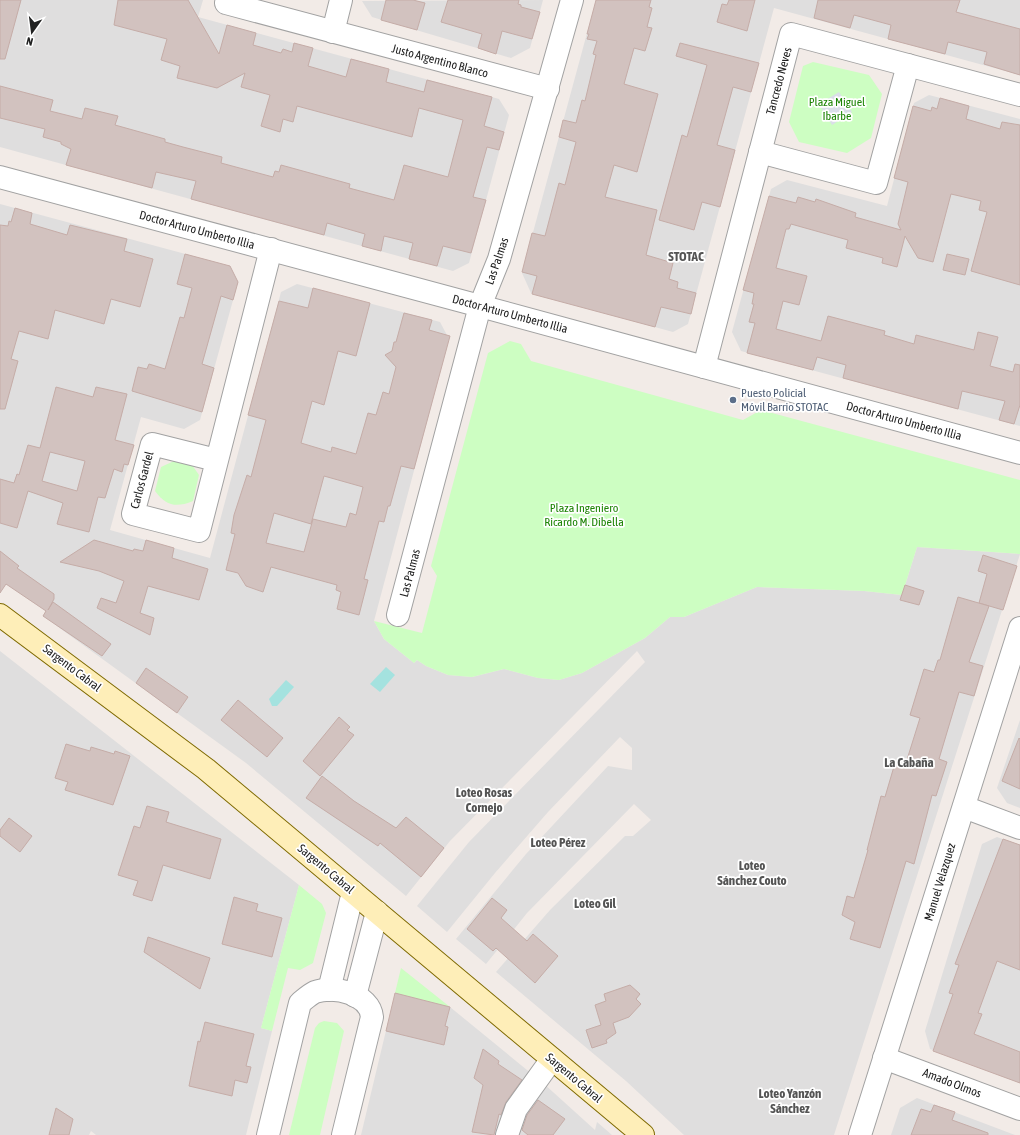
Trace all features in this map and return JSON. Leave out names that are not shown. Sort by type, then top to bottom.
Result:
[{"type":"main road","name":"Sargento Cabral","points":[[0,615],[206,769],[643,1135]]},
{"type":"street","name":"Justo Argentino Blanco","points":[[227,0],[226,3],[548,89]]},
{"type":"street","points":[[333,32],[341,0]]},
{"type":"street","name":"Las Palmas","points":[[398,615],[480,306],[499,259],[572,0]]},
{"type":"street","name":"Tancredo Neves","points":[[704,367],[791,34],[1020,95]]},
{"type":"street","points":[[760,152],[876,183],[908,65]]},
{"type":"street","name":"Doctor Arturo Umberto Illia","points":[[0,177],[1020,453]]},
{"type":"street","name":"Carlos Gardel","points":[[216,460],[152,444],[133,514],[199,532],[270,250]]},
{"type":"street","name":"Manuel Velazquez","points":[[860,1135],[1020,628]]},
{"type":"street","points":[[964,807],[1020,828]]},
{"type":"street","points":[[329,990],[353,892]]},
{"type":"street","points":[[355,996],[377,912]]},
{"type":"street","points":[[268,1135],[300,1003],[315,992],[329,990],[355,996],[368,1006],[372,1017],[343,1135]]},
{"type":"street","name":"Amado Olmos","points":[[884,1058],[1020,1109]]},
{"type":"street","points":[[507,1135],[516,1108],[552,1059]]},
{"type":"shaded area","points":[[0,0],[203,0],[198,17],[499,99],[509,115],[469,263],[453,271],[0,147]]},
{"type":"shaded area","points":[[543,0],[530,48],[511,58],[372,17],[362,1]]},
{"type":"shaded area","points":[[596,0],[1020,0],[1020,75],[774,8],[688,324],[673,332],[531,293],[522,273]]},
{"type":"shaded area","points":[[839,92],[852,112],[832,125],[819,104]]},
{"type":"shaded area","points":[[929,95],[1020,119],[1020,426],[741,351],[732,332],[771,189],[787,180],[887,206],[914,103]]},
{"type":"shaded area","points":[[0,204],[230,266],[238,282],[200,420],[184,429],[141,417],[110,530],[210,558],[281,292],[297,284],[440,322],[449,339],[374,621],[384,639],[414,663],[417,660],[426,666],[448,675],[472,677],[504,669],[538,678],[559,680],[582,673],[645,638],[670,617],[684,617],[757,587],[864,591],[902,595],[917,547],[1020,554],[834,1135],[684,1135],[626,1081],[496,972],[550,910],[625,836],[633,836],[651,820],[634,804],[527,913],[486,964],[456,939],[526,854],[608,766],[632,770],[632,748],[620,737],[548,812],[495,873],[447,932],[417,906],[469,842],[645,662],[637,651],[450,841],[406,896],[246,763],[43,616],[46,611],[0,580]]},
{"type":"shaded area","points":[[0,651],[299,885],[261,1028],[272,1031],[246,1135],[96,1135],[91,1131],[89,1135],[0,1135]]},
{"type":"shaded area","points":[[1020,720],[1020,808],[1007,803],[997,788]]},
{"type":"shaded area","points":[[997,837],[1020,845],[1020,1083],[930,1049],[925,1031],[982,844]]},
{"type":"shaded area","points":[[395,993],[450,1007],[543,1083],[595,1130],[597,1122],[612,1135],[361,1135]]},
{"type":"shaded area","points":[[917,1098],[1015,1135],[891,1135],[900,1108]]},
{"type":"green space","name":"Plaza Miguel Ibarbe","points":[[813,62],[869,75],[882,94],[871,138],[847,153],[799,142],[789,122],[803,66]]},
{"type":"green space","name":"Plaza Ingeniero Ricardo M. Dibella","points":[[510,341],[521,344],[531,361],[743,420],[761,410],[1020,480],[1020,554],[917,547],[902,595],[864,591],[757,587],[684,617],[670,617],[645,638],[582,673],[559,680],[538,678],[504,669],[472,677],[448,675],[426,666],[417,660],[414,663],[384,639],[374,621],[422,633],[437,576],[431,566],[488,353]]},
{"type":"green space","points":[[174,461],[192,465],[199,475],[193,501],[176,505],[167,503],[155,491],[161,467]]},
{"type":"green space","points":[[299,885],[322,904],[326,913],[313,963],[300,970],[288,968],[272,1031],[261,1028]]},
{"type":"green space","points":[[401,968],[450,1007],[395,993]]},
{"type":"green space","points":[[324,1021],[337,1023],[344,1031],[320,1135],[289,1135],[315,1028],[319,1023]]},
{"type":"water","points":[[386,667],[395,675],[380,692],[370,684]]},
{"type":"water","points":[[286,680],[294,687],[277,706],[272,706],[269,699]]},
{"type":"building","points":[[0,0],[21,0],[5,59],[0,59]]},
{"type":"building","points":[[118,0],[188,0],[219,54],[227,25],[256,33],[253,45],[281,53],[283,49],[292,52],[294,43],[313,48],[308,66],[346,77],[351,59],[389,69],[386,82],[424,92],[427,80],[492,97],[484,126],[504,132],[499,150],[487,147],[473,197],[486,200],[471,253],[443,246],[437,266],[409,259],[413,243],[384,236],[381,251],[362,246],[365,234],[327,223],[324,235],[191,199],[196,181],[156,172],[152,188],[66,165],[71,149],[61,144],[61,142],[43,137],[45,129],[0,118],[0,86],[53,100],[50,111],[82,119],[85,108],[118,116],[115,125],[165,139],[165,142],[222,157],[221,163],[273,177],[275,171],[279,172],[281,165],[350,184],[349,188],[394,200],[404,165],[448,177],[463,120],[419,108],[412,137],[297,106],[293,122],[283,119],[280,132],[261,126],[270,95],[241,87],[245,73],[217,88],[177,78],[180,66],[161,60],[167,39],[114,25]]},
{"type":"building","points":[[386,0],[413,0],[425,3],[417,30],[381,20]]},
{"type":"building","points":[[448,0],[519,0],[518,4],[521,5],[521,7],[540,12],[532,39],[502,31],[496,54],[478,48],[482,34],[441,22]]},
{"type":"building","points":[[596,0],[651,0],[649,7],[652,8],[647,27],[652,28],[645,51],[634,48],[624,84],[658,94],[637,172],[614,165],[605,197],[657,210],[646,255],[673,263],[669,279],[678,282],[677,288],[696,293],[691,314],[661,307],[655,327],[532,294],[537,276],[522,272],[532,233],[545,236],[559,183],[565,185],[576,142],[559,137],[563,120],[576,123],[582,100],[585,101],[596,55],[593,54],[597,41],[587,39],[589,34],[587,34]]},
{"type":"building","points":[[729,0],[755,0],[747,31],[717,22],[722,4],[727,5]]},
{"type":"building","points":[[818,0],[960,0],[956,12],[1020,29],[1020,75],[984,64],[987,52],[948,42],[945,54],[888,39],[891,25],[854,15],[850,28],[814,18]]},
{"type":"building","points":[[680,43],[759,63],[751,92],[733,87],[717,145],[735,150],[720,207],[702,202],[694,230],[659,220],[682,135],[687,137],[707,65],[676,56]]},
{"type":"building","points":[[940,98],[969,106],[966,119],[1000,129],[1002,122],[1020,125],[1020,285],[971,271],[987,212],[979,210],[981,201],[951,194],[933,262],[918,258],[905,236],[897,267],[882,263],[883,258],[846,248],[848,240],[791,224],[789,229],[786,229],[776,268],[807,276],[799,305],[783,301],[776,329],[821,341],[828,316],[885,331],[884,335],[914,344],[916,335],[974,350],[978,332],[998,337],[990,366],[1013,372],[1015,364],[1020,365],[1020,405],[1014,424],[999,420],[1005,401],[962,391],[958,409],[843,378],[846,365],[817,357],[813,370],[747,353],[755,323],[749,322],[754,304],[752,304],[754,293],[743,290],[769,196],[796,203],[798,197],[815,202],[816,199],[856,213],[855,217],[901,230],[898,224],[908,182],[894,178],[913,106],[931,111],[932,107],[937,109]]},
{"type":"building","points":[[15,208],[32,213],[30,224],[67,235],[70,225],[127,239],[124,251],[153,259],[140,307],[111,299],[104,324],[55,310],[48,339],[19,331],[11,359],[18,361],[5,409],[0,409],[0,225],[8,226],[9,221],[11,222]]},
{"type":"building","points":[[185,254],[230,266],[238,282],[233,300],[221,296],[202,364],[214,368],[202,412],[132,391],[138,367],[147,369],[149,364],[165,369],[180,317],[184,318],[192,288],[177,284]]},
{"type":"building","points":[[947,254],[969,259],[965,275],[943,270]]},
{"type":"building","points":[[313,288],[370,303],[356,356],[338,351],[324,405],[312,401],[301,443],[331,452],[332,447],[356,454],[368,413],[376,415],[383,392],[389,394],[396,367],[385,355],[392,351],[404,313],[432,320],[429,330],[450,336],[414,469],[401,466],[384,522],[379,521],[364,579],[368,580],[359,615],[337,609],[341,592],[336,590],[337,585],[271,567],[263,592],[246,586],[238,573],[226,570],[235,534],[231,533],[234,515],[247,475],[251,477],[266,420],[248,415],[279,301],[308,308]],"holes":[[[324,476],[363,487],[356,515],[350,513],[346,527],[313,519],[304,552],[266,543],[274,513],[311,524]]]},
{"type":"building","points":[[56,387],[93,397],[96,387],[127,394],[115,440],[134,445],[128,465],[124,464],[122,472],[114,469],[105,498],[98,497],[89,532],[57,524],[63,503],[28,491],[17,528],[0,523],[0,479],[14,483],[17,474],[19,475],[28,445],[40,448]],"holes":[[[50,452],[85,461],[77,491],[42,481]]]},
{"type":"building","points":[[94,540],[133,551],[134,549],[143,551],[146,540],[174,548],[172,558],[208,569],[199,600],[148,586],[140,613],[154,618],[150,635],[97,608],[101,598],[116,603],[124,581],[99,571],[60,562]]},
{"type":"building","points":[[0,551],[19,566],[17,568],[54,594],[54,599],[48,610],[53,602],[111,644],[102,656],[43,616],[46,611],[6,584],[0,593]]},
{"type":"building","points":[[983,555],[1017,566],[1003,610],[979,603],[987,574],[978,571]]},
{"type":"building","points":[[905,585],[924,591],[919,605],[900,600]]},
{"type":"building","points":[[958,597],[989,606],[969,662],[983,666],[974,696],[959,692],[939,759],[947,762],[936,796],[932,795],[914,864],[906,861],[880,948],[850,939],[855,922],[842,915],[847,896],[854,898],[868,850],[881,796],[885,797],[895,763],[905,766],[920,718],[910,715],[924,669],[934,672],[938,660],[940,660]]},
{"type":"building","points":[[146,668],[188,697],[177,713],[136,683]]},
{"type":"building","points":[[238,700],[283,738],[267,757],[221,720]]},
{"type":"building","points":[[339,717],[350,727],[347,730],[354,735],[320,776],[303,761]]},
{"type":"building","points":[[1019,738],[1020,739],[1020,789],[1002,781]]},
{"type":"building","points":[[66,744],[90,751],[91,747],[114,754],[115,751],[130,756],[113,805],[65,790],[68,782],[55,778]]},
{"type":"building","points":[[322,776],[354,801],[396,828],[406,817],[444,848],[421,877],[380,843],[378,846],[306,798]]},
{"type":"building","points":[[147,806],[169,812],[166,822],[221,839],[210,879],[163,865],[152,901],[133,895],[138,881],[118,875],[134,826],[140,828]]},
{"type":"building","points":[[9,818],[32,836],[20,852],[0,836],[0,830]]},
{"type":"building","points":[[1003,839],[1020,845],[1020,970],[997,961],[978,1013],[982,1014],[974,1034],[1020,1052],[1020,1083],[933,1051],[953,994],[949,993],[959,965],[955,964]]},
{"type":"building","points":[[234,897],[258,904],[256,911],[282,918],[272,957],[222,944]]},
{"type":"building","points":[[492,898],[507,910],[501,918],[527,941],[533,934],[558,956],[535,983],[496,948],[493,951],[467,929]]},
{"type":"building","points":[[148,937],[210,958],[200,989],[144,952]]},
{"type":"building","points":[[630,985],[640,994],[636,999],[641,1004],[629,1017],[613,1023],[616,1033],[606,1040],[607,1043],[592,1048],[586,1030],[601,1025],[595,1005],[606,1001],[604,994]]},
{"type":"building","points":[[395,993],[450,1007],[445,1026],[448,1027],[444,1045],[386,1031]]},
{"type":"building","points":[[205,1022],[254,1034],[246,1066],[251,1067],[247,1083],[235,1080],[232,1096],[189,1086],[198,1041],[200,1042]]},
{"type":"building","points":[[483,1049],[499,1061],[498,1064],[522,1080],[506,1102],[501,1115],[499,1114],[494,1135],[472,1132],[483,1085],[474,1078]]},
{"type":"building","points":[[538,1100],[565,1119],[553,1135],[528,1135],[522,1130],[527,1115]]},
{"type":"building","points":[[934,1105],[955,1112],[952,1120],[988,1133],[988,1135],[911,1135],[921,1109],[931,1112]]},
{"type":"building","points":[[56,1108],[73,1119],[69,1135],[49,1135]]},
{"type":"place","name":"Puesto Policial Móvil Barrio STOTAC","points":[[733,400]]},
{"type":"district","name":"STOTAC","points":[[686,256]]},
{"type":"district","name":"La Cabaña","points":[[909,762]]},
{"type":"district","name":"Loteo Rosas Cornejo","points":[[484,800]]},
{"type":"district","name":"Loteo Pérez","points":[[558,842]]},
{"type":"district","name":"Loteo Sánchez Couto","points":[[752,872]]},
{"type":"district","name":"Loteo Gil","points":[[595,903]]},
{"type":"district","name":"Loteo Yanzón Sánchez","points":[[790,1100]]}]
